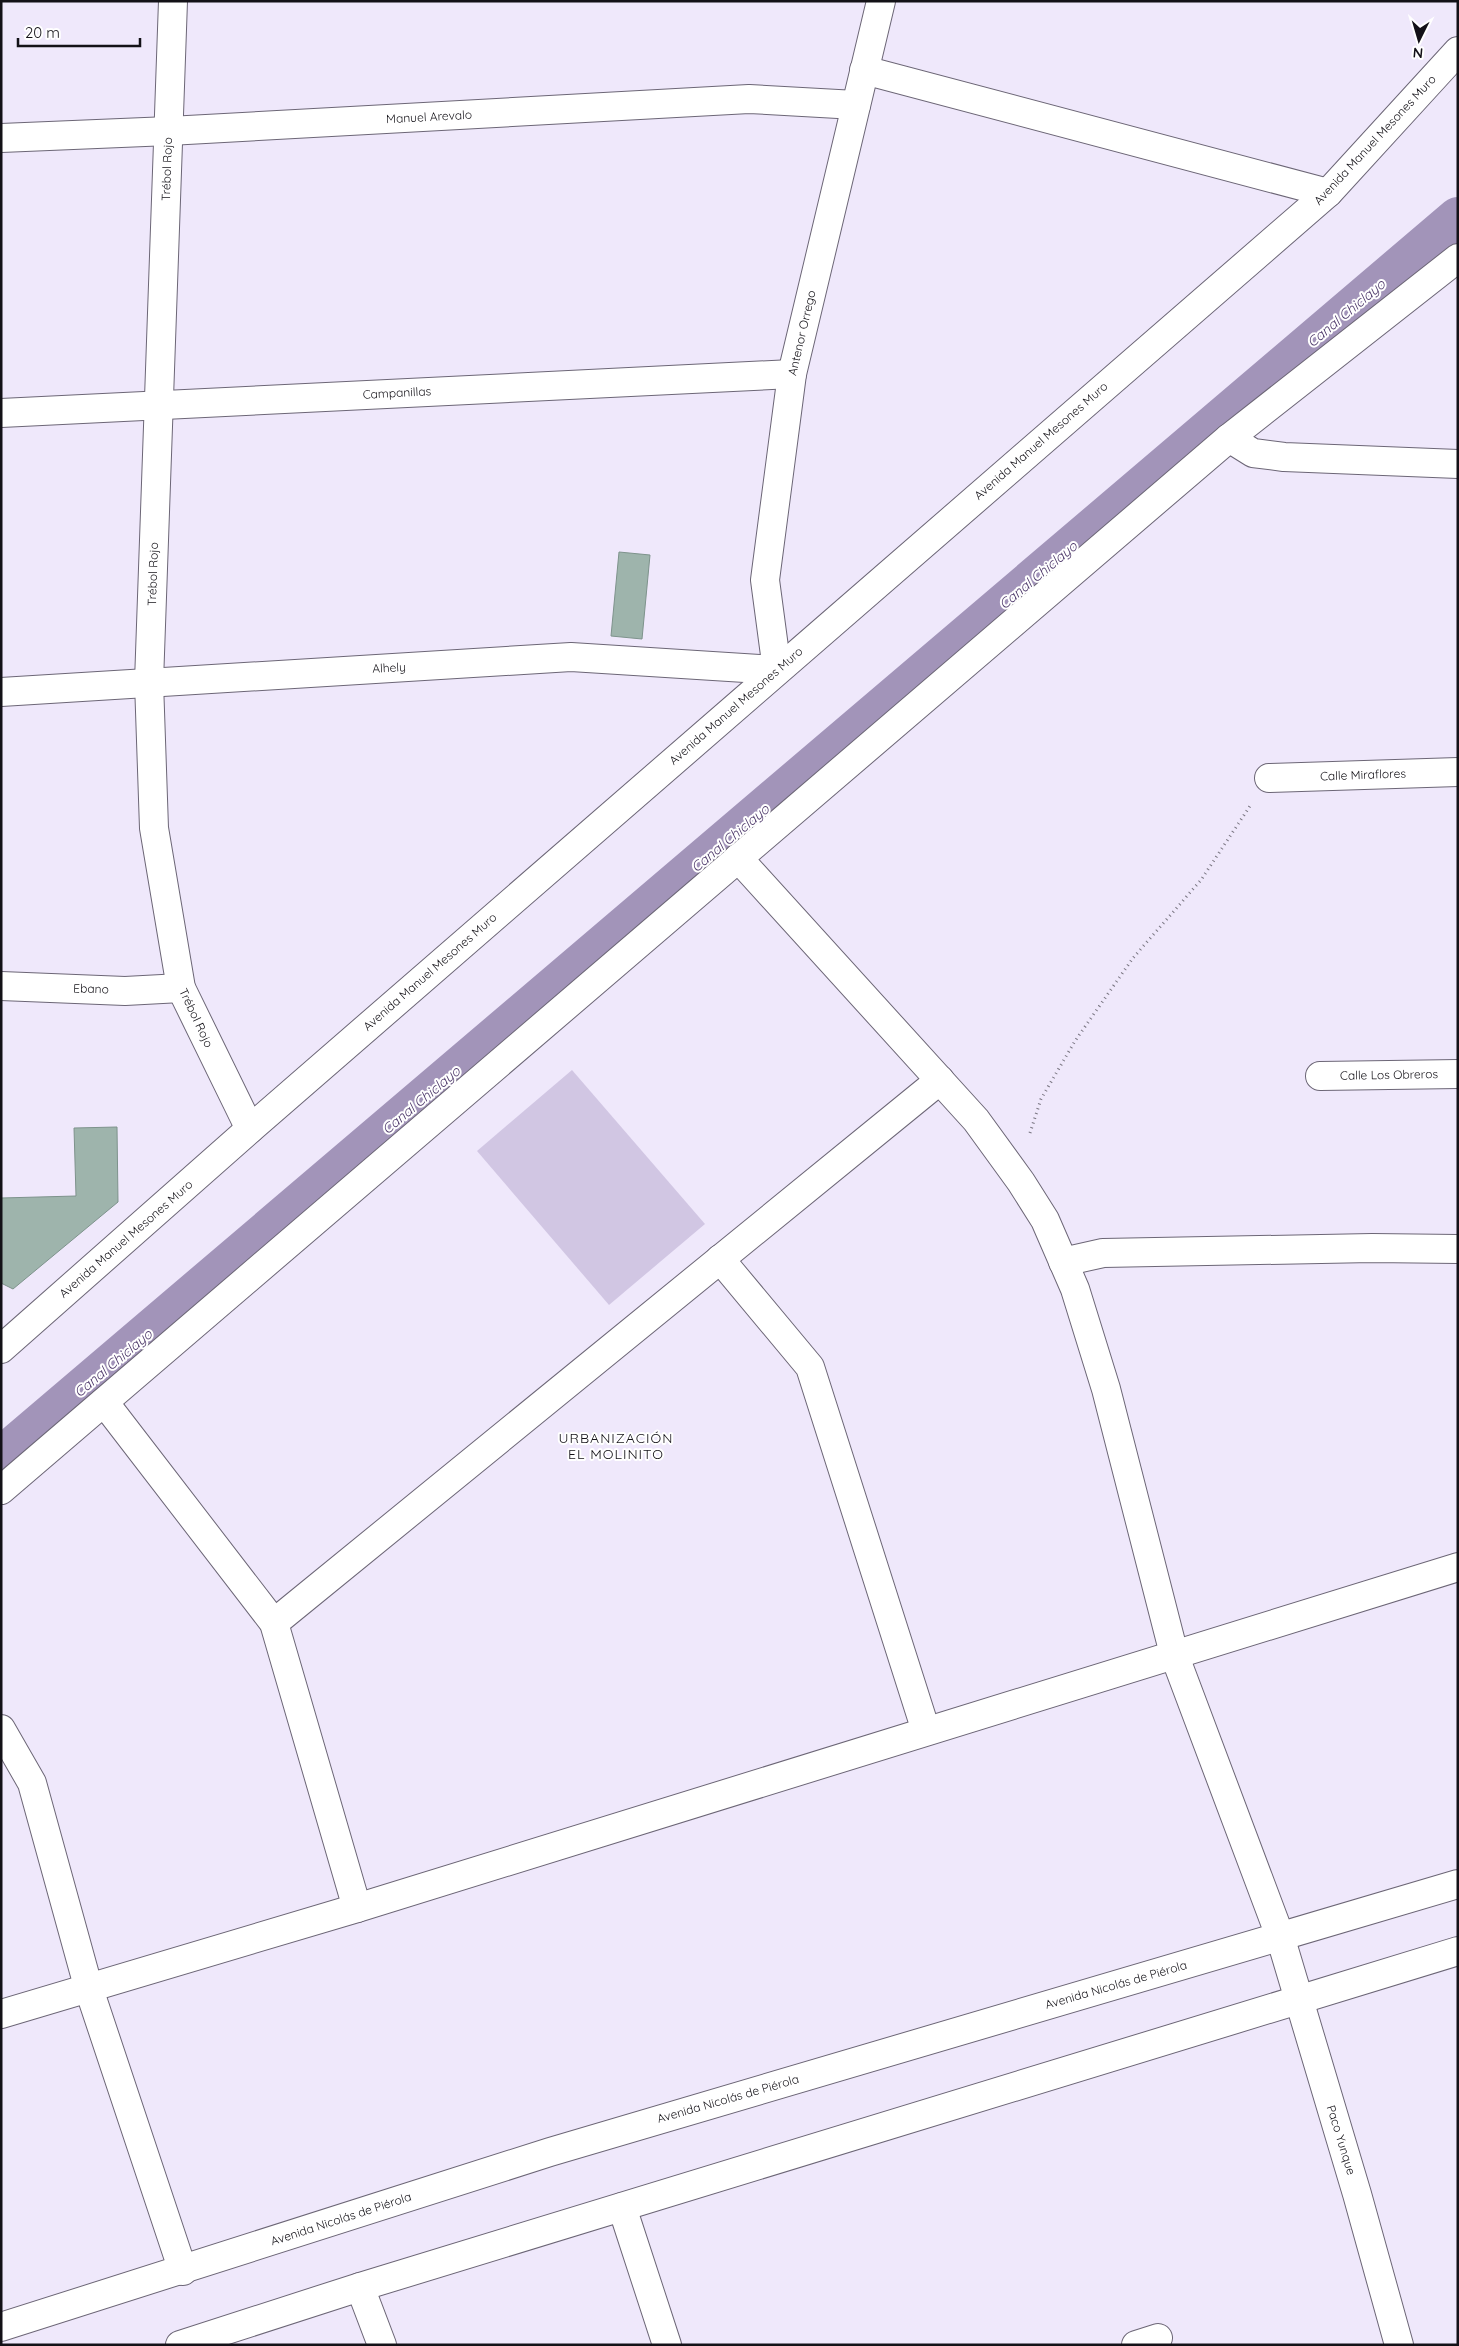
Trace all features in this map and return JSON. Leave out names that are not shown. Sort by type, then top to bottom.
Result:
[{"type":"street","name":"Trébol Rojo","points":[[174,1],[149,682],[154,828],[181,988],[250,1129]]},
{"type":"street","name":"Antenor Orrego","points":[[777,670],[765,580],[792,374],[881,1]]},
{"type":"street","name":"Avenida Manuel Mesones Muro","points":[[1,1349],[250,1129],[1328,193],[1458,51]]},
{"type":"street","points":[[864,70],[1328,193]]},
{"type":"street","name":"Manuel Arevalo","points":[[1,138],[169,131],[749,99],[856,105]]},
{"type":"street","points":[[1,1490],[1229,438],[1458,258]]},
{"type":"street","name":"Campanillas","points":[[1,413],[792,374]]},
{"type":"street","points":[[1229,438],[1254,453],[1284,457],[1458,464]]},
{"type":"street","name":"Alhely","points":[[1,692],[571,657],[777,670]]},
{"type":"street","name":"Calle Miraflores","points":[[1269,778],[1458,772]]},
{"type":"street","name":"Paco Yunque","points":[[738,858],[976,1120],[1021,1182],[1045,1220],[1075,1290],[1106,1389],[1174,1654],[1289,1969],[1357,2194],[1399,2345]]},
{"type":"street","name":"Ebano","points":[[1,986],[125,991],[181,988]]},
{"type":"street","name":"Calle Los Obreros","points":[[1320,1076],[1458,1074]]},
{"type":"street","points":[[274,1623],[940,1080]]},
{"type":"street","points":[[1063,1262],[1103,1253],[1372,1248],[1458,1249]]},
{"type":"street","points":[[720,1259],[810,1367],[926,1731]]},
{"type":"street","points":[[104,1402],[274,1623],[357,1908]]},
{"type":"street","points":[[1,2014],[88,1986],[357,1908],[1458,1567]]},
{"type":"street","points":[[1,1729],[32,1783],[88,1986],[183,2271]]},
{"type":"street","name":"Avenida Nicolás de Piérola","points":[[180,2345],[622,2207],[1289,1969],[1458,1884]]},
{"type":"street","name":"Avenida Nicolás de Piérola","points":[[1,2327],[183,2271],[550,2152],[1289,1969],[1458,1951]]},
{"type":"street","points":[[622,2207],[667,2345]]},
{"type":"street","points":[[360,2288],[382,2345]]},
{"type":"path","points":[[1021,1182],[1027,1142],[1040,1099],[1075,1041],[1133,958],[1201,880],[1269,778]]},
{"type":"shaded area","points":[[572,1070],[705,1224],[609,1305],[477,1151]]},
{"type":"building","points":[[619,552],[650,555],[642,639],[611,636]]},
{"type":"building","points":[[117,1127],[118,1202],[13,1289],[1,1283],[1,1198],[76,1196],[74,1128]]},
{"type":"waterway","name":"Canal Chiclayo","points":[[1,1458],[1458,218]]},
{"type":"district","name":"URBANIZACIÓN EL MOLINITO","points":[[616,1446]]}]
